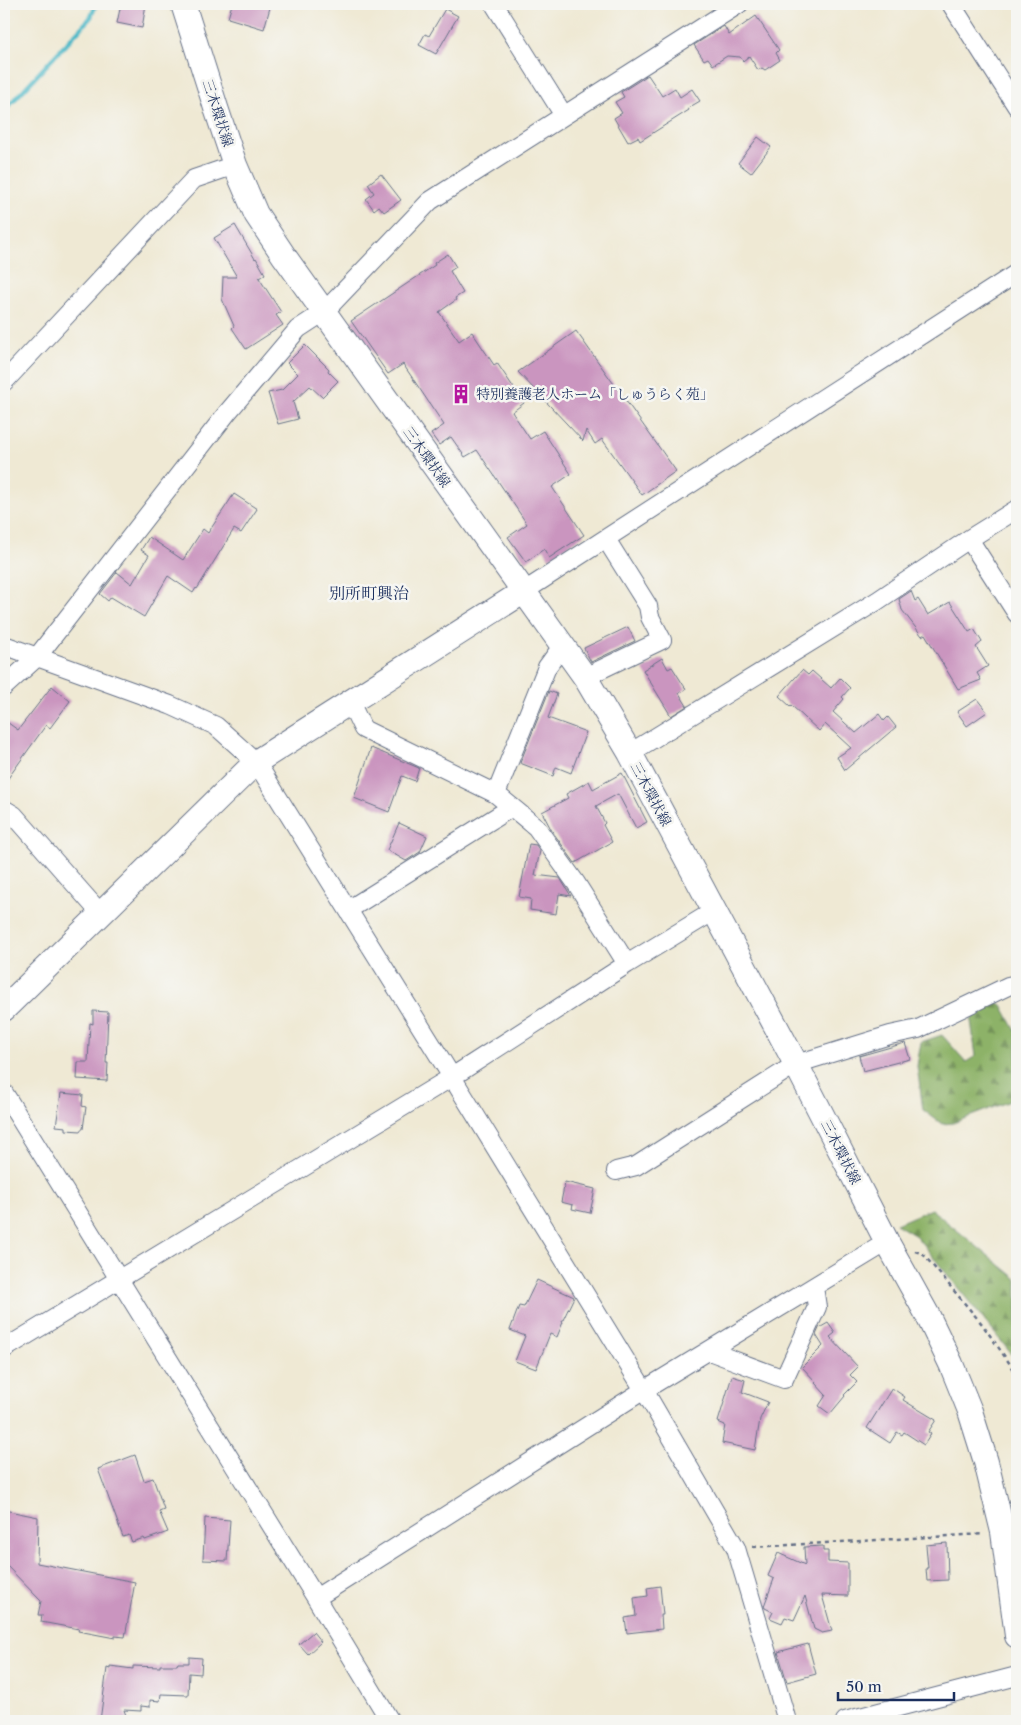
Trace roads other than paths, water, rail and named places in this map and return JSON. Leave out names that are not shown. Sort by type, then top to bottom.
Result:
[{"type":"main road","name":"三木環状線","points":[[183,4],[235,165],[256,214],[284,256],[585,677],[630,753],[796,1064],[887,1242],[927,1314],[951,1364],[970,1411],[986,1462],[1003,1532],[1017,1636]]},
{"type":"main road","points":[[4,1009],[256,762],[524,592]]},
{"type":"street","points":[[494,4],[563,114]]},
{"type":"street","points":[[4,687],[37,657],[228,413],[298,329],[324,312],[430,200],[739,4]]},
{"type":"street","points":[[951,4],[1017,107]]},
{"type":"street","points":[[4,382],[194,179],[235,165]]},
{"type":"street","points":[[524,592],[1017,273]]},
{"type":"street","points":[[630,753],[877,601],[1017,510]]},
{"type":"street","points":[[585,677],[662,640],[650,617],[648,606],[606,539]]},
{"type":"street","points":[[969,540],[1017,614]]},
{"type":"street","points":[[4,645],[170,705],[216,726],[256,762],[644,1390],[736,1548],[787,1721]]},
{"type":"street","points":[[496,794],[547,667],[562,645]]},
{"type":"street","points":[[350,702],[363,729],[496,794],[536,827],[576,883],[627,964]]},
{"type":"street","points":[[348,910],[512,807]]},
{"type":"street","points":[[4,809],[14,814],[101,914]]},
{"type":"street","points":[[4,1349],[452,1077],[627,964],[714,911]]},
{"type":"street","points":[[616,1171],[636,1166],[796,1064],[890,1034],[918,1029],[1008,986],[1017,984]]},
{"type":"street","points":[[4,1093],[390,1721]]},
{"type":"street","points":[[316,1598],[644,1390],[887,1242]]},
{"type":"street","points":[[709,1350],[784,1379],[817,1307],[814,1287]]},
{"type":"street","points":[[846,1721],[1017,1676]]},
{"type":"waterway","points":[[4,111],[91,17],[96,4]]},
{"type":"place","name":"特別養護老人ホーム「しゅうらく苑」","points":[[461,394]]},
{"type":"district","name":"別所町興治","points":[[369,593]]}]
